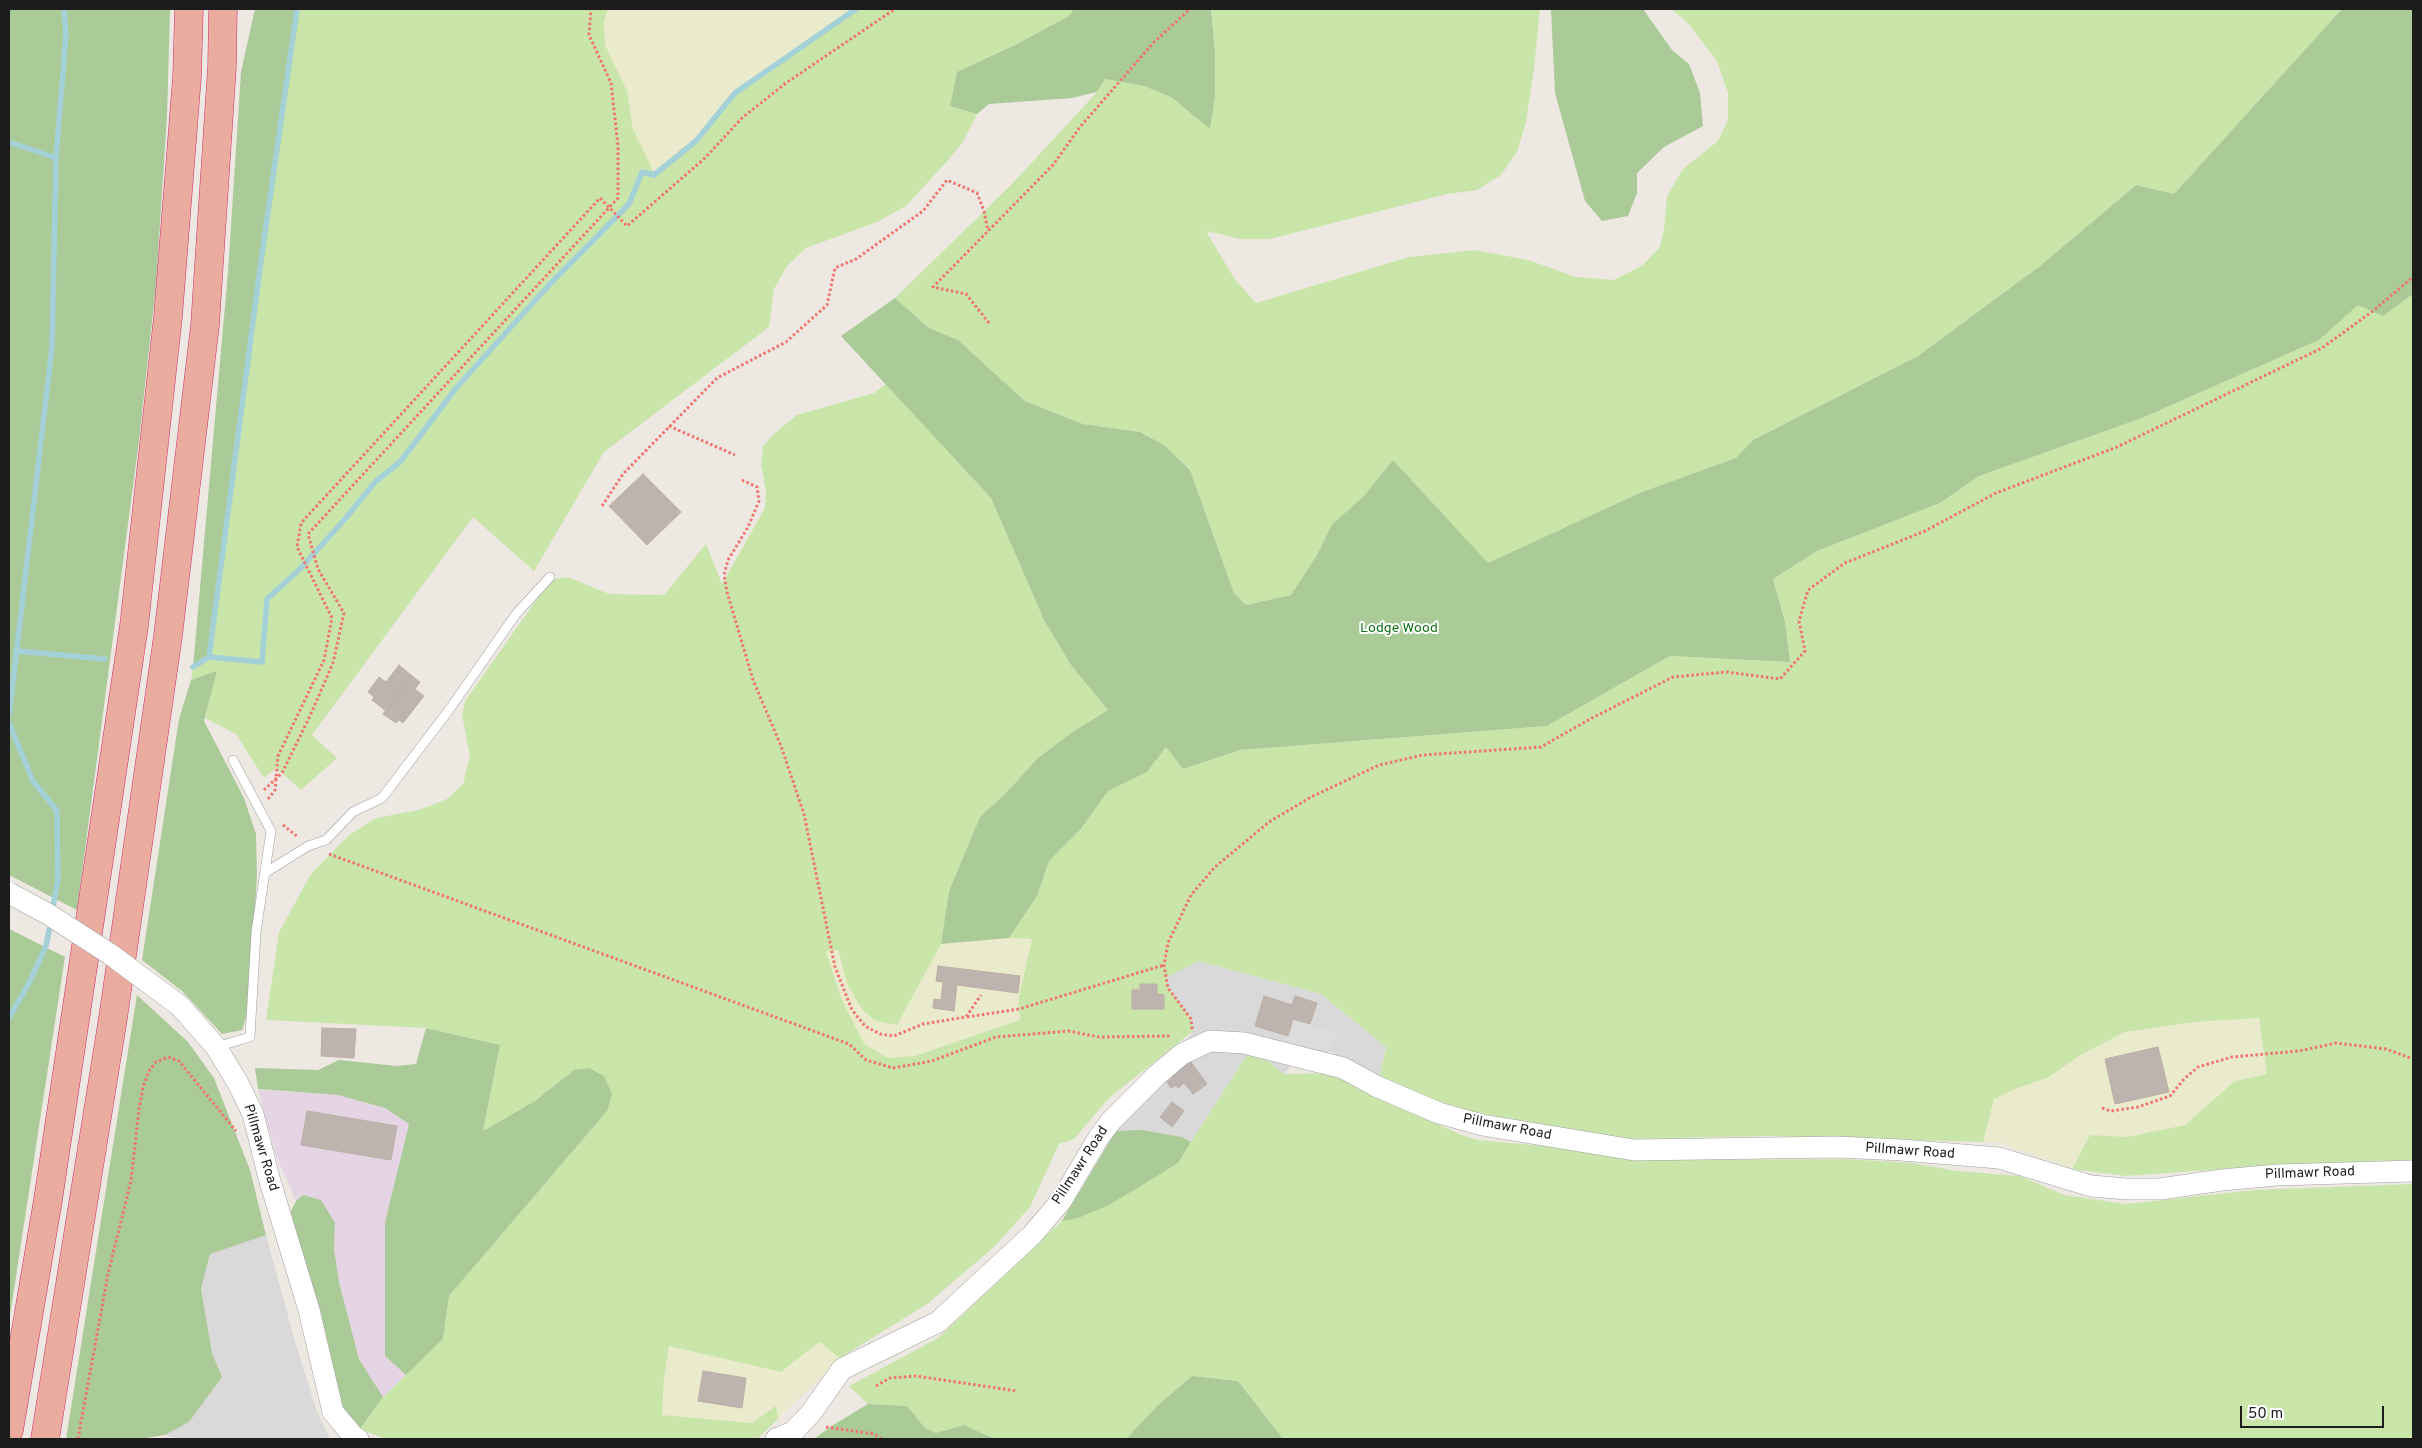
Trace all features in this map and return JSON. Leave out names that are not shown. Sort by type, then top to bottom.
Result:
[{"type":"highway","points":[[9,1430],[50,1190],[134,626],[168,318],[187,77],[189,9]]},
{"type":"highway","points":[[45,1439],[113,1018],[168,636],[205,325],[222,67],[228,14]]},
{"type":"street","name":"Pillmawr Road","points":[[9,893],[48,914],[110,954],[180,1006],[216,1047],[238,1083],[253,1114],[269,1178],[309,1310],[333,1412],[354,1438],[358,1439]]},
{"type":"street","name":"Pillmawr Road","points":[[776,1439],[793,1432],[811,1414],[842,1369],[938,1322],[1032,1235],[1061,1201],[1099,1137],[1111,1122],[1157,1075],[1195,1047],[1210,1041],[1244,1043],[1343,1068],[1378,1087],[1439,1113],[1482,1125],[1634,1150],[1837,1147],[1902,1150],[1999,1158],[2092,1186],[2127,1190],[2269,1176],[2413,1171]]},
{"type":"lane","points":[[265,873],[308,846],[326,840],[353,812],[382,798],[450,710],[516,614],[550,577]]},
{"type":"lane","points":[[216,1047],[250,1037],[256,932],[271,831],[234,760]]},
{"type":"path","points":[[254,798],[282,773],[333,663],[344,613],[318,570],[308,534],[618,198],[618,146],[610,83],[589,35],[591,9]]},
{"type":"path","points":[[272,808],[267,800],[275,790],[278,756],[324,660],[332,618],[298,547],[301,523],[600,198],[627,226],[698,165],[742,118],[786,83],[895,9]]},
{"type":"path","points":[[989,323],[966,294],[933,287],[1053,165],[1080,127],[1154,42],[1190,9]]},
{"type":"path","points":[[602,506],[623,474],[717,378],[786,342],[827,305],[835,268],[856,259],[923,211],[947,180],[977,193],[984,211],[988,231]]},
{"type":"path","points":[[1183,1034],[1193,1031],[1191,1019],[1168,988],[1164,965],[1168,943],[1191,896],[1215,867],[1269,822],[1311,796],[1379,765],[1423,755],[1541,747],[1590,719],[1673,677],[1726,672],[1780,678],[1805,651],[1799,621],[1808,590],[1845,563],[1925,531],[1996,493],[2116,447],[2322,348],[2373,311],[2413,277]]},
{"type":"path","points":[[670,426],[735,455]]},
{"type":"path","points":[[742,480],[756,487],[759,501],[748,527],[728,560],[724,575],[727,592],[754,680],[781,746],[804,814],[835,968],[852,1010],[865,1026],[880,1034],[894,1036],[923,1024],[1019,1009],[1164,965]]},
{"type":"path","points":[[280,822],[308,846],[849,1044],[866,1060],[893,1068],[932,1061],[996,1038],[1069,1031],[1099,1037],[1174,1036]]},
{"type":"path","points":[[966,1017],[981,995]]},
{"type":"path","points":[[2102,1108],[2112,1111],[2138,1107],[2170,1096],[2184,1079],[2198,1067],[2232,1057],[2299,1051],[2336,1044],[2386,1049],[2413,1059]]},
{"type":"path","points":[[78,1439],[108,1274],[131,1181],[140,1101],[149,1071],[156,1062],[168,1056],[179,1061],[238,1134]]},
{"type":"path","points":[[876,1386],[890,1378],[916,1376],[1017,1391]]},
{"type":"path","points":[[823,1427],[874,1434],[882,1439]]},
{"type":"shaded area","points":[[1198,961],[1321,994],[1386,1047],[1380,1076],[1329,1051],[1324,1063],[1300,1057],[1284,1074],[1268,1061],[1247,1055],[1178,1163],[1116,1131],[1182,1054],[1192,1031],[1174,1036],[1166,977]]},
{"type":"shaded area","points":[[1293,1019],[1338,1034],[1329,1051],[1284,1042]]},
{"type":"shaded area","points":[[258,1090],[338,1095],[385,1108],[409,1124],[385,1222],[385,1356],[406,1375],[383,1397],[359,1359],[339,1282],[334,1249],[335,1223],[303,1195],[296,1201],[276,1156]]},
{"type":"shaded area","points":[[266,1235],[294,1338],[316,1409],[330,1439],[178,1439],[165,1435],[189,1422],[222,1377],[212,1353],[201,1289],[210,1254]]},
{"type":"green space","points":[[9,9],[170,9],[167,116],[156,285],[139,441],[77,910],[9,875]]},
{"type":"green space","points":[[255,9],[297,9],[261,261],[209,657],[193,667],[228,272],[241,72]]},
{"type":"green space","points":[[297,9],[608,9],[604,22],[605,45],[627,91],[633,129],[655,175],[696,141],[735,93],[856,9],[1074,9],[1069,16],[1017,44],[957,72],[950,106],[977,114],[963,142],[949,159],[906,206],[877,222],[806,248],[787,266],[774,289],[769,327],[604,452],[534,571],[473,517],[312,735],[337,758],[301,790],[276,768],[264,778],[236,734],[205,718],[216,672],[191,680],[193,667],[209,657],[261,261]]},
{"type":"green space","points":[[608,9],[856,9],[735,93],[696,141],[654,175],[633,129],[627,91],[605,45],[604,22]]},
{"type":"green space","points":[[1074,9],[1211,9],[1215,52],[1215,97],[1210,129],[1171,97],[1144,86],[1105,79],[1097,92],[1072,98],[989,104],[977,114],[950,106],[957,72],[1017,44],[1069,16]]},
{"type":"green space","points":[[1211,9],[1540,9],[1526,122],[1517,152],[1501,175],[1477,190],[1447,194],[1270,239],[1241,239],[1206,231],[1234,278],[1256,303],[1409,257],[1475,250],[1528,260],[1576,277],[1614,280],[1643,265],[1660,247],[1664,229],[1667,196],[1683,169],[1718,141],[1728,120],[1728,93],[1717,61],[1687,22],[1671,9],[2342,9],[2174,194],[2136,185],[2040,266],[1918,356],[1753,440],[1736,458],[1642,492],[1488,564],[1393,460],[1363,497],[1332,524],[1317,555],[1291,595],[1246,605],[1234,593],[1190,470],[1164,445],[1140,432],[1083,424],[1025,401],[958,340],[929,328],[895,298],[1012,184],[1097,92],[1105,79],[1144,86],[1171,97],[1210,128],[1215,97],[1215,52]]},
{"type":"green space","points":[[1551,9],[1643,9],[1672,50],[1689,64],[1700,93],[1703,126],[1664,147],[1637,173],[1637,193],[1628,216],[1602,221],[1585,201],[1555,93]]},
{"type":"green space","name":"Lodge Wood","points":[[2342,9],[2413,9],[2413,294],[2383,316],[2358,305],[2319,340],[2142,418],[1979,476],[1940,503],[1817,551],[1773,579],[1785,622],[1790,662],[1670,656],[1547,726],[1240,750],[1183,769],[1166,747],[1147,772],[1108,791],[1080,830],[1049,861],[1037,896],[1009,938],[941,944],[949,891],[980,817],[1005,794],[1038,758],[1071,733],[1108,710],[1071,665],[1044,620],[991,498],[841,336],[895,298],[929,328],[958,340],[1025,401],[1083,424],[1140,432],[1164,445],[1190,470],[1234,593],[1246,605],[1291,595],[1317,555],[1332,524],[1363,497],[1393,460],[1488,563],[1642,492],[1736,458],[1753,440],[1918,356],[2040,266],[2136,185],[2174,194]]},
{"type":"green space","points":[[2413,294],[2413,1160],[2277,1165],[2126,1176],[2072,1169],[2090,1135],[2127,1137],[2185,1125],[2235,1081],[2267,1074],[2259,1018],[2194,1022],[2125,1032],[2082,1054],[2047,1078],[2015,1089],[1994,1099],[1983,1142],[1769,1136],[1625,1139],[1472,1112],[1414,1093],[1380,1076],[1386,1047],[1321,994],[1198,961],[1166,978],[1169,988],[1191,1019],[1193,1031],[1109,1098],[1074,1139],[1059,1144],[1030,1207],[994,1247],[927,1304],[840,1358],[819,1342],[781,1372],[669,1346],[664,1378],[662,1415],[752,1423],[776,1406],[778,1419],[757,1439],[386,1439],[360,1429],[383,1397],[443,1339],[449,1296],[607,1111],[574,1070],[535,1101],[483,1131],[500,1045],[426,1028],[266,1020],[279,932],[311,874],[348,836],[376,818],[419,810],[447,799],[463,784],[470,756],[462,715],[465,701],[549,582],[568,577],[609,594],[664,595],[706,544],[722,584],[765,508],[766,490],[761,465],[763,446],[776,432],[797,415],[874,393],[886,384],[991,498],[1044,620],[1071,665],[1108,710],[1071,733],[1038,758],[1005,794],[980,817],[949,891],[941,944],[897,1025],[876,1021],[863,1011],[848,986],[838,950],[826,951],[841,998],[865,1045],[888,1058],[915,1056],[1020,1020],[1018,1001],[1032,939],[1009,938],[1037,896],[1049,861],[1080,830],[1108,791],[1147,772],[1166,747],[1183,769],[1240,750],[1547,726],[1670,656],[1790,662],[1785,622],[1773,579],[1817,551],[1940,503],[1979,476],[2142,418],[2319,340],[2358,304],[2383,316]]},
{"type":"green space","points":[[217,671],[204,721],[244,798],[256,834],[257,876],[248,1011],[242,1030],[222,1034],[182,991],[142,960],[179,719],[191,680]]},
{"type":"green space","points":[[9,929],[65,957],[9,1322]]},
{"type":"green space","points":[[1009,938],[1032,939],[1018,1001],[1020,1020],[915,1056],[888,1058],[865,1045],[841,998],[826,951],[838,950],[841,965],[896,1025],[941,944]]},
{"type":"green space","points":[[137,995],[187,1041],[214,1078],[250,1170],[266,1235],[210,1254],[201,1289],[212,1353],[222,1377],[189,1422],[165,1435],[139,1439],[66,1439]]},
{"type":"green space","points":[[2260,1017],[2267,1074],[2235,1081],[2185,1125],[2127,1137],[2090,1135],[2072,1169],[1999,1142],[1983,1142],[1994,1099],[2015,1089],[2047,1078],[2082,1054],[2125,1032],[2194,1022]]},
{"type":"green space","points":[[426,1028],[500,1045],[483,1131],[535,1101],[574,1070],[589,1068],[604,1076],[612,1094],[607,1111],[449,1296],[443,1339],[406,1375],[385,1356],[385,1222],[409,1124],[385,1108],[338,1095],[258,1089],[255,1068],[318,1070],[339,1060],[397,1066],[416,1064]]},
{"type":"green space","points":[[1247,1055],[1268,1061],[1284,1074],[1330,1073],[1461,1135],[1478,1140],[1564,1148],[1634,1160],[1845,1159],[1912,1163],[1957,1171],[2020,1176],[2064,1195],[2126,1204],[2255,1190],[2413,1184],[2413,1439],[1283,1439],[1238,1381],[1192,1376],[1157,1406],[1126,1439],[995,1439],[964,1425],[936,1433],[925,1428],[907,1406],[868,1404],[849,1386],[938,1338],[1062,1221],[1076,1196],[1178,1162]]},
{"type":"green space","points":[[1141,1130],[1182,1137],[1191,1142],[1178,1163],[1134,1190],[1107,1206],[1078,1218],[1062,1221],[1116,1131]]},
{"type":"green space","points":[[303,1195],[321,1200],[335,1223],[334,1249],[339,1282],[359,1359],[383,1397],[360,1429],[338,1405],[288,1217],[296,1201]]},
{"type":"green space","points":[[819,1341],[840,1358],[778,1419],[776,1407],[752,1423],[662,1415],[664,1378],[669,1346],[781,1372]]},
{"type":"green space","points":[[1192,1376],[1238,1381],[1283,1439],[1126,1439],[1157,1406]]},
{"type":"green space","points":[[868,1404],[907,1406],[925,1428],[936,1433],[964,1425],[995,1439],[814,1439]]},
{"type":"building","points":[[643,474],[681,512],[647,545],[609,506]]},
{"type":"building","points":[[399,665],[412,676],[386,711],[372,700],[374,697],[368,692],[379,677],[386,682]]},
{"type":"building","points":[[412,676],[420,682],[415,689],[424,696],[403,723],[399,720],[396,723],[383,714]]},
{"type":"building","points":[[938,966],[1020,976],[1018,993],[957,985],[954,1011],[933,1008],[934,999],[941,1000],[943,982],[936,981]]},
{"type":"building","points":[[1140,984],[1157,984],[1157,994],[1164,995],[1164,1009],[1132,1009],[1132,990],[1140,990]]},
{"type":"building","points":[[1264,996],[1292,1005],[1295,996],[1317,1003],[1310,1024],[1293,1019],[1288,1036],[1255,1026]]},
{"type":"building","points":[[322,1028],[356,1029],[354,1058],[321,1056]]},
{"type":"building","points":[[2158,1047],[2169,1092],[2115,1104],[2105,1059]]},
{"type":"building","points":[[1187,1057],[1207,1084],[1193,1094],[1184,1083],[1178,1088],[1176,1085],[1171,1088],[1167,1082],[1173,1078],[1168,1071]]},
{"type":"building","points":[[1172,1102],[1184,1111],[1172,1127],[1160,1117]]},
{"type":"building","points":[[307,1111],[397,1126],[391,1160],[301,1145]]},
{"type":"building","points":[[703,1371],[746,1378],[742,1408],[698,1401]]},
{"type":"waterway","points":[[56,158],[66,35],[64,9]]},
{"type":"waterway","points":[[209,657],[261,261],[297,9]]},
{"type":"waterway","points":[[193,667],[209,657],[262,662],[267,599],[300,569],[375,482],[400,462],[457,387],[549,285],[629,204],[642,172],[654,175],[696,141],[735,93],[856,9]]},
{"type":"waterway","points":[[9,142],[56,158],[52,347],[9,716]]},
{"type":"waterway","points":[[17,651],[105,659]]},
{"type":"waterway","points":[[9,723],[33,781],[57,811],[58,880],[52,912]]},
{"type":"waterway","points":[[9,1018],[29,983],[46,946],[51,921]]}]
